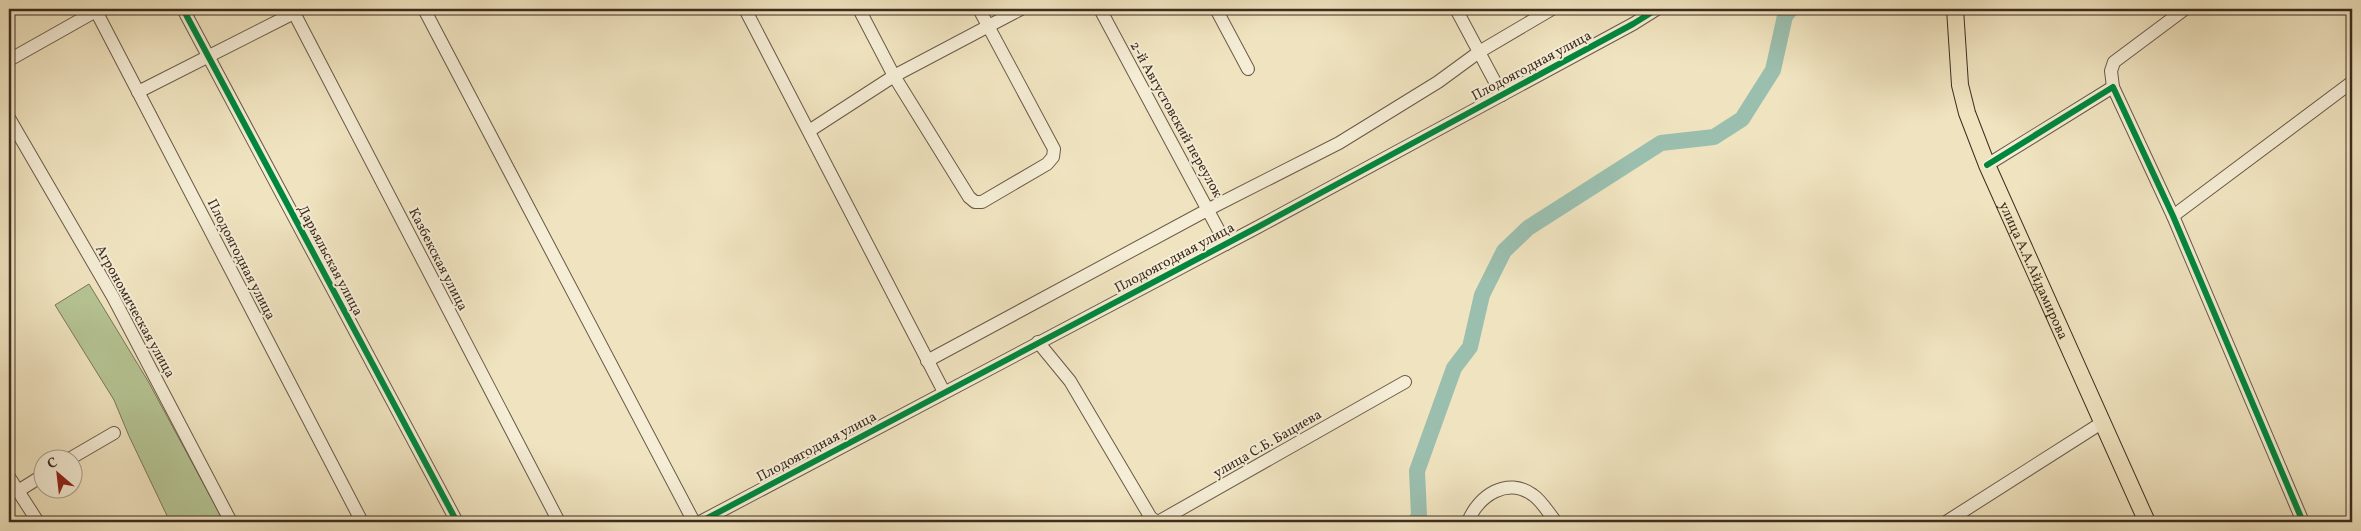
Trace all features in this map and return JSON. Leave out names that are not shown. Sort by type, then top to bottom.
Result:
[{"type":"main road","name":"улица А.А.Айдамирова","points":[[1955,9],[1960,85],[1966,113],[1987,166],[2147,522]]},
{"type":"street","name":"Дарьяльская улица","points":[[183,9],[457,522]]},
{"type":"street","points":[[424,9],[694,522]]},
{"type":"street","points":[[745,9],[944,392]]},
{"type":"street","points":[[858,9],[894,76],[969,197],[975,202],[982,202],[1047,164],[1054,157],[1054,148],[979,9]]},
{"type":"street","points":[[809,131],[894,76],[1021,9]]},
{"type":"street","name":"2-й Августовский переулок","points":[[1100,9],[1209,209],[1226,244]]},
{"type":"street","points":[[1216,9],[1248,69]]},
{"type":"street","points":[[1456,9],[1502,95]]},
{"type":"street","points":[[927,361],[1209,209],[1339,143],[1438,82],[1479,52],[1552,9]]},
{"type":"street","name":"Плодоягодная улица","points":[[700,522],[1226,244],[1633,24],[1657,9]]},
{"type":"street","points":[[2185,9],[2114,62],[2110,71],[2113,87],[2173,216],[2303,522]]},
{"type":"street","points":[[9,60],[95,10]]},
{"type":"street","name":"Плодоягодная улица","points":[[95,10],[362,522]]},
{"type":"street","points":[[138,92],[293,11]]},
{"type":"street","name":"Казбекская улица","points":[[293,11],[559,522]]},
{"type":"street","points":[[2173,216],[2352,82]]},
{"type":"street","points":[[1987,166],[2113,87]]},
{"type":"street","name":"Агрономическая улица","points":[[9,118],[113,296],[230,522]]},
{"type":"street","points":[[1038,342],[1070,381],[1147,520]]},
{"type":"street","name":"улица С.Б. Бациева","points":[[1147,520],[1158,522],[1405,382]]},
{"type":"street","points":[[1946,522],[2103,422]]},
{"type":"street","points":[[82,452],[114,433]]},
{"type":"street","points":[[9,477],[38,522]]},
{"type":"street","points":[[18,491],[32,482]]},
{"type":"street","points":[[1468,522],[1478,503],[1490,493],[1503,488],[1515,487],[1535,496],[1556,522]]},
{"type":"green space","points":[[89,284],[148,381],[224,522],[170,522],[114,400],[55,305]]},
{"type":"waterway","points":[[1416,522],[1419,515],[1417,471],[1454,368],[1470,347],[1482,295],[1504,251],[1528,228],[1661,143],[1714,137],[1742,119],[1773,70],[1785,16],[1791,9]]},
{"type":"cycle path","points":[[183,9],[457,522]]},
{"type":"cycle path","points":[[700,522],[1256,228],[1633,24],[1657,9]]},
{"type":"cycle path","points":[[1987,165],[2113,87],[2173,216],[2303,522]]}]
